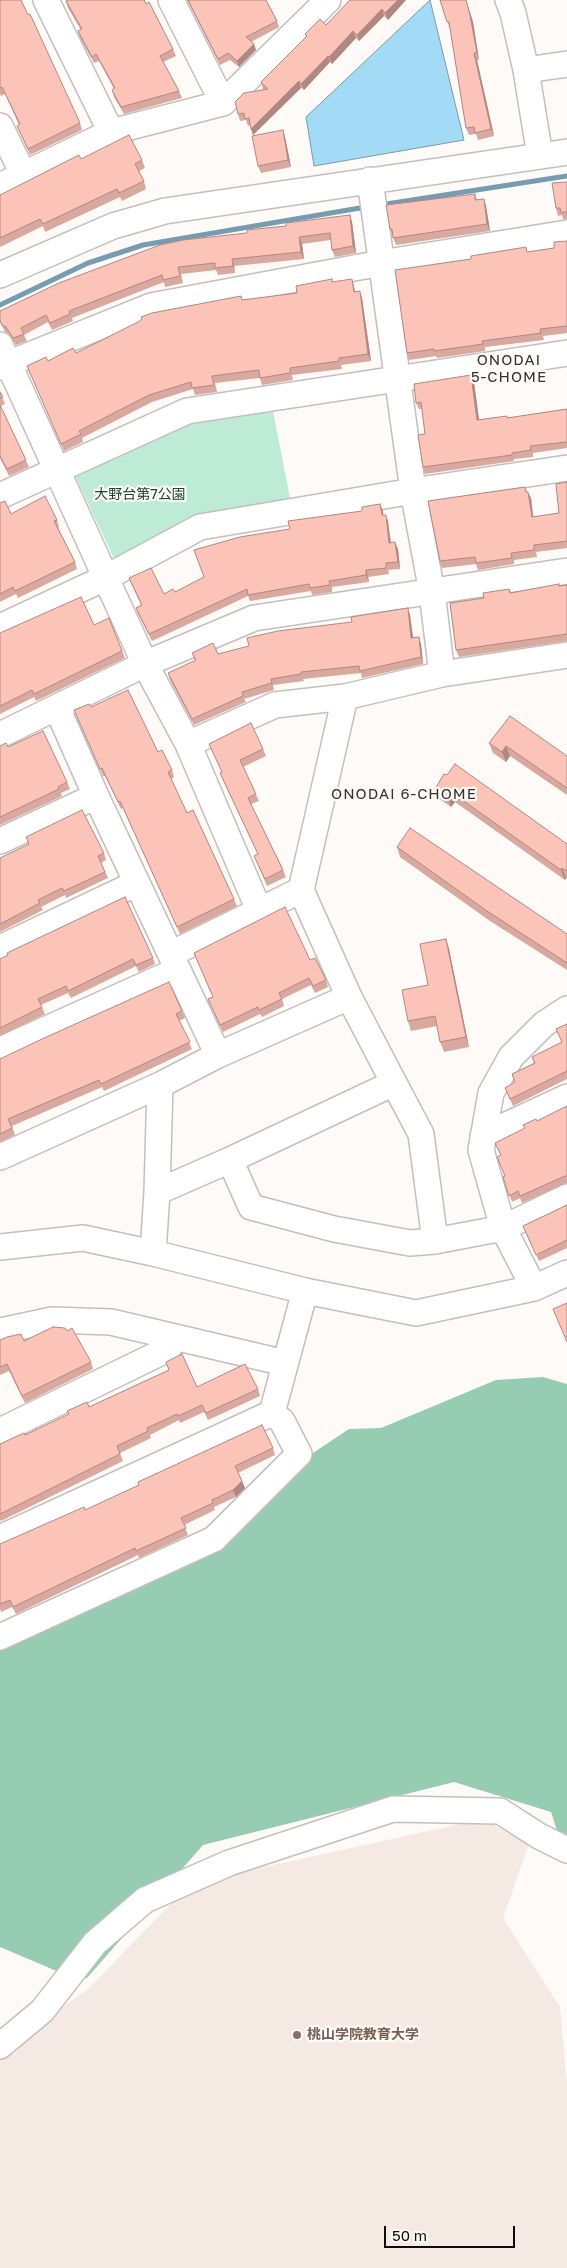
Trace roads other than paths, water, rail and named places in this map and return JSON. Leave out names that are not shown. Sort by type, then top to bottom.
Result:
[{"type":"street","points":[[46,0],[111,132]]},
{"type":"street","points":[[171,0],[224,103]]},
{"type":"street","points":[[0,186],[111,132],[224,103],[305,9],[328,0]]},
{"type":"street","points":[[508,0],[513,12],[526,70],[540,156]]},
{"type":"street","points":[[526,70],[567,64]]},
{"type":"street","points":[[0,126],[23,174]]},
{"type":"street","points":[[0,275],[113,226],[166,211],[567,152]]},
{"type":"street","points":[[370,180],[413,491],[432,592],[442,674]]},
{"type":"street","points":[[259,910],[188,744],[146,664],[57,468],[3,358],[151,306],[380,263],[567,233]]},
{"type":"street","points":[[0,496],[57,468],[187,410],[567,352]]},
{"type":"street","points":[[0,627],[107,577],[200,527],[413,491],[567,468]]},
{"type":"street","points":[[0,735],[146,664],[254,618],[567,571]]},
{"type":"street","points":[[188,744],[274,705],[345,697],[442,674],[567,655]]},
{"type":"street","points":[[345,697],[301,890],[349,997],[421,1134],[435,1241]]},
{"type":"street","points":[[57,708],[96,796],[218,1054]]},
{"type":"street","points":[[0,841],[96,796]]},
{"type":"street","points":[[0,948],[137,883]]},
{"type":"street","points":[[0,1050],[175,962],[259,910],[301,890]]},
{"type":"street","points":[[0,1157],[160,1085],[218,1054],[349,997]]},
{"type":"street","points":[[534,1288],[502,1228],[481,1150],[491,1093],[512,1057],[544,1024],[567,1009]]},
{"type":"street","points":[[157,1192],[394,1083]]},
{"type":"street","points":[[153,1253],[160,1085]]},
{"type":"street","points":[[484,1136],[567,1097]]},
{"type":"street","points":[[230,1160],[250,1208],[343,1231],[410,1243],[435,1241],[502,1228],[567,1197]]},
{"type":"street","points":[[0,1247],[83,1238],[153,1253],[305,1291],[416,1312],[534,1288],[567,1273]]},
{"type":"street","points":[[272,1413],[305,1291]]},
{"type":"street","points":[[0,1331],[52,1320],[111,1322],[285,1363]]},
{"type":"street","points":[[0,1431],[168,1349],[175,1337]]},
{"type":"street","points":[[0,1538],[272,1413]]},
{"type":"street","points":[[0,1637],[214,1539],[298,1454],[282,1421],[272,1413]]},
{"type":"street","points":[[0,2046],[42,2011],[95,1943],[145,1900],[229,1862],[393,1809],[500,1811],[539,1836],[567,1850]]},
{"type":"water","points":[[430,0],[464,140],[314,166],[306,117]]},
{"type":"waterway","points":[[380,205],[567,176]]},
{"type":"waterway","points":[[0,305],[88,263],[143,245],[360,208]]},
{"type":"place","name":"桃山学院教育大学","points":[[297,2035]]},
{"type":"district","name":"ONODAI 5-CHOME","points":[[509,368]]},
{"type":"district","name":"ONODAI 6-CHOME","points":[[404,794]]},
{"type":"park label","name":"大野台第7公園","points":[[140,495]]}]
